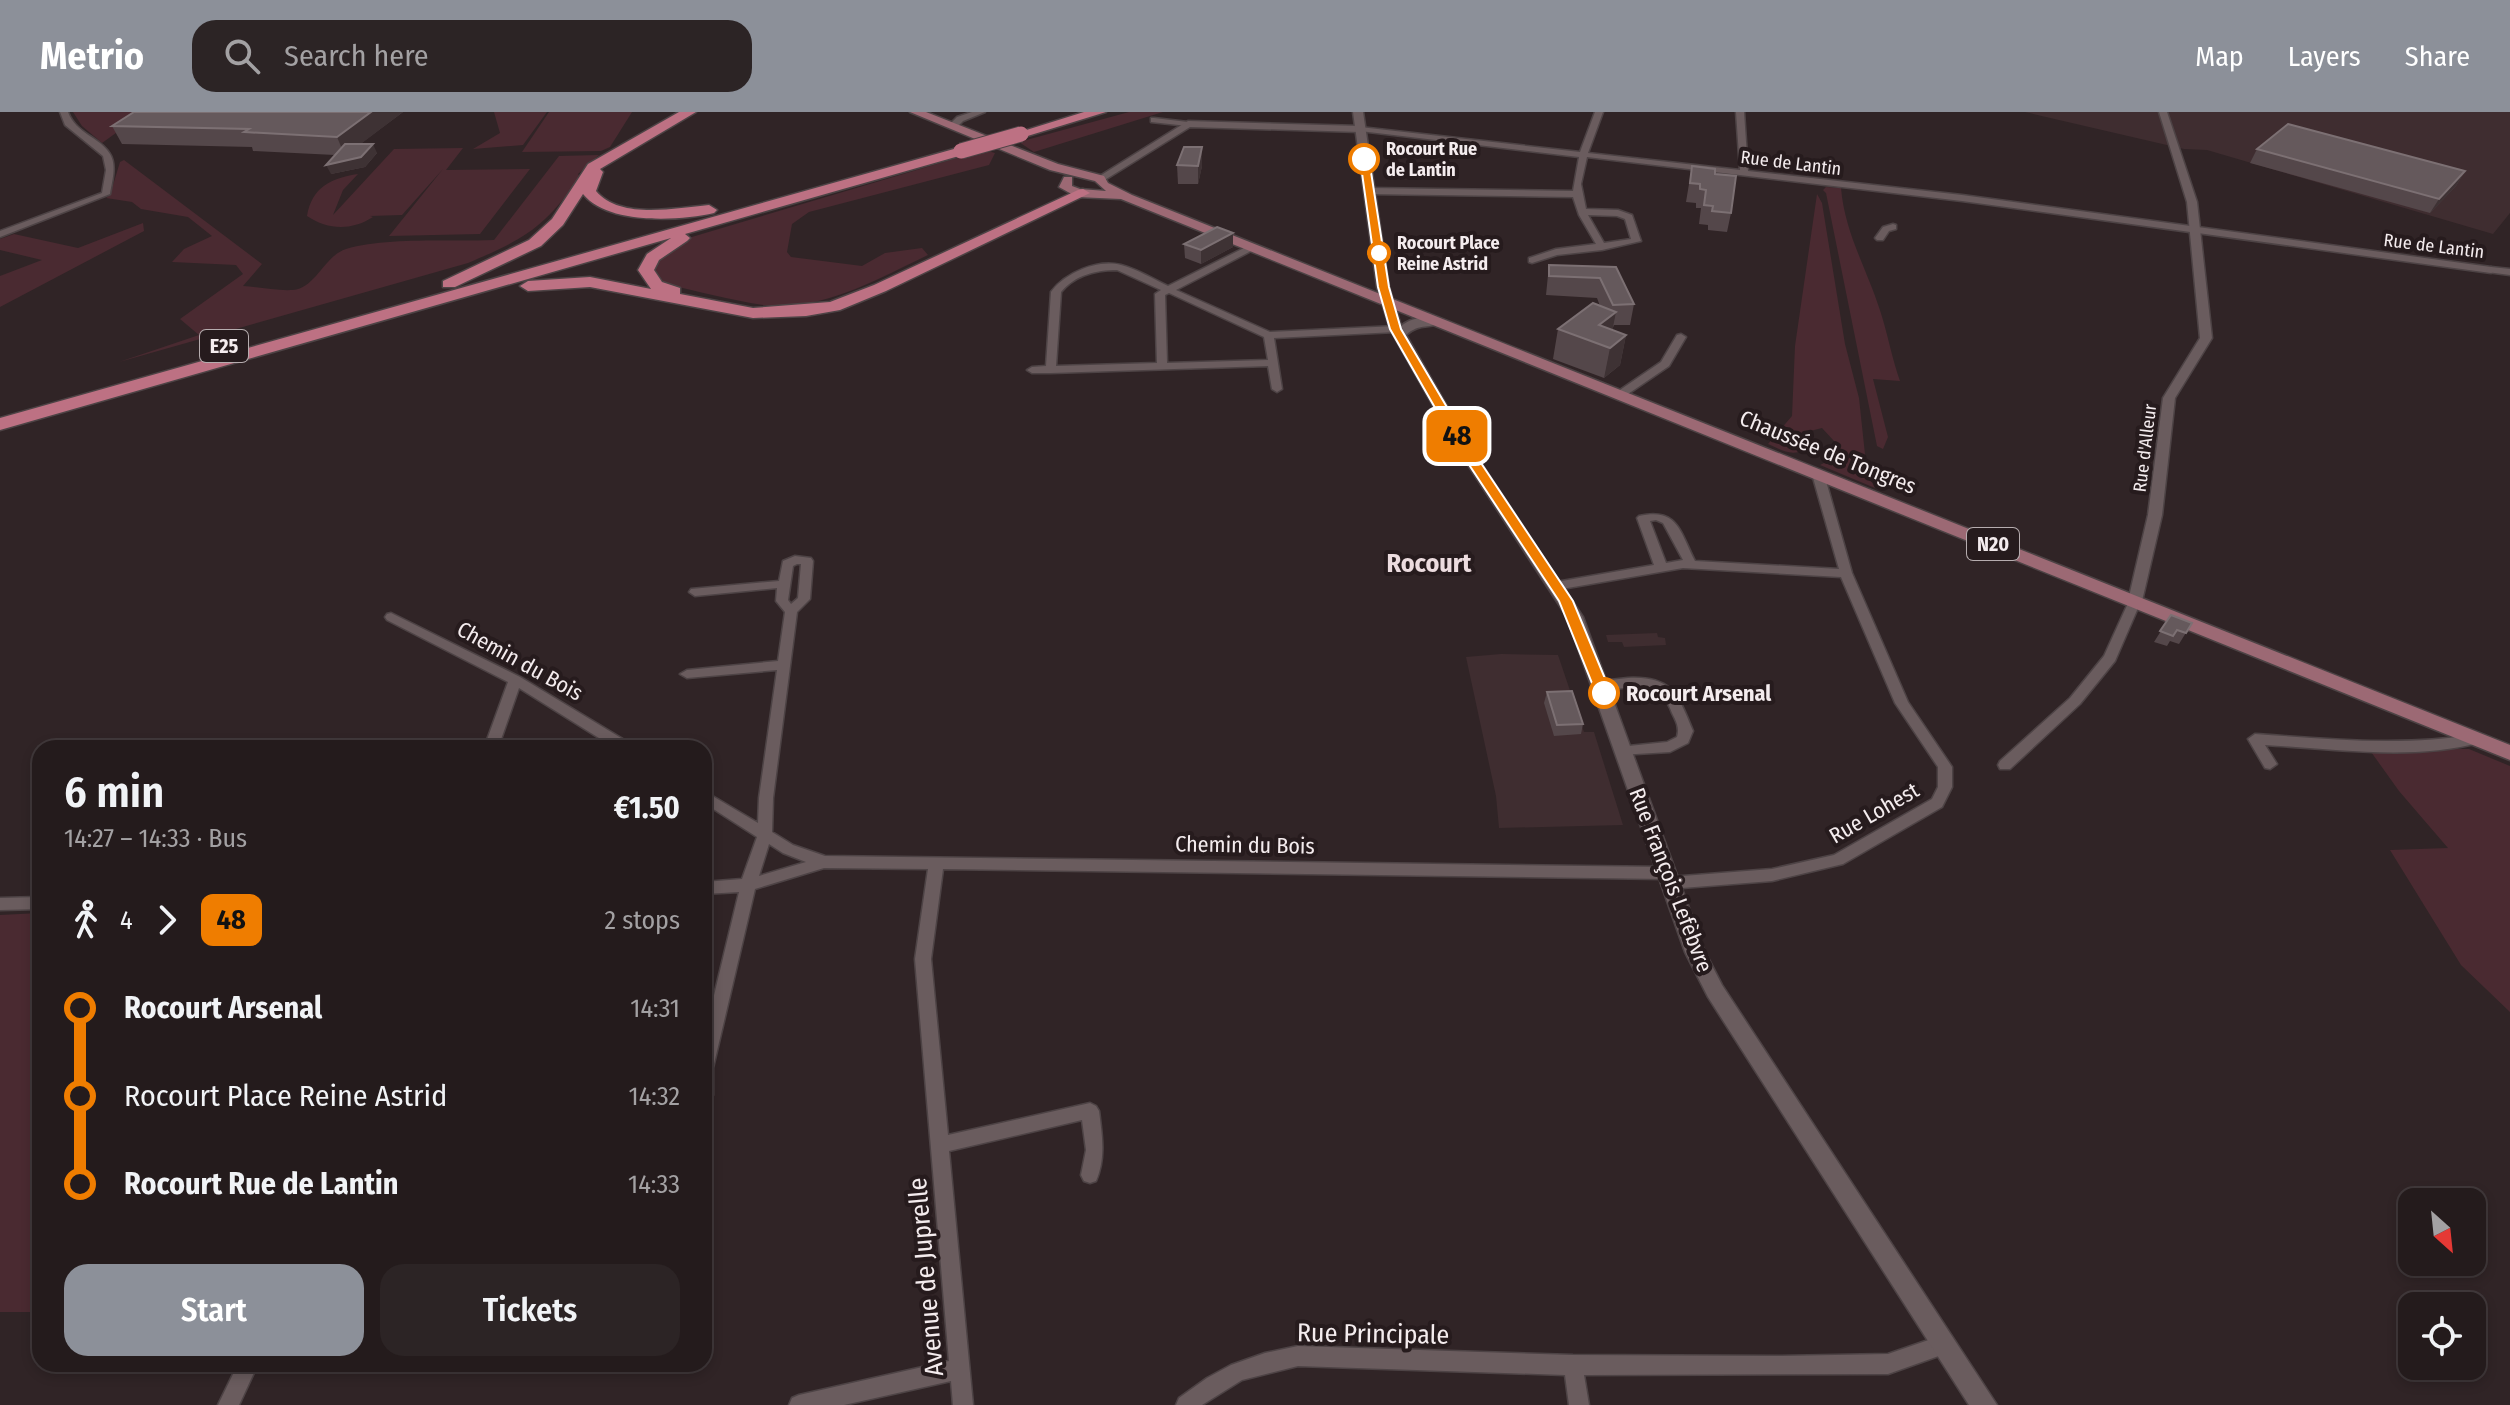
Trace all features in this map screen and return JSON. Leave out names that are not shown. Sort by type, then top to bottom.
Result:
[{"type":"highway","points":[[449,284],[535,243],[558,222],[593,167],[689,112]]},
{"type":"highway","points":[[699,112],[602,166],[591,179],[588,191],[591,197],[608,207],[635,212],[710,216]]},
{"type":"highway","name":"E25","points":[[954,147],[1007,126],[1059,112]]},
{"type":"highway","name":"E25","points":[[0,409],[954,147],[1021,134],[1099,112]]},
{"type":"highway","points":[[710,216],[653,257],[646,270],[656,285],[757,308],[806,306],[864,290],[1053,202],[1077,186]]},
{"type":"highway","points":[[435,300],[551,283],[590,282],[753,313],[806,311],[867,294],[1077,186]]},
{"type":"highway","name":"E25","points":[[0,424],[435,300],[710,216]]},
{"type":"main road","points":[[916,112],[1054,167],[1077,186],[1102,182]]},
{"type":"main road","name":"Rue François Lefèbvre","points":[[1358,112],[1383,285],[1397,332],[1464,448],[1575,617],[1695,952],[1715,991],[1984,1405]]},
{"type":"main road","name":"Chaussée de Tongres","points":[[1102,182],[1128,198]]},
{"type":"main road","name":"Chaussée de Tongres","points":[[1077,186],[1128,198],[1356,288],[2510,753]]},
{"type":"main road","points":[[1356,288],[1383,285]]},
{"type":"main road","points":[[1397,332],[1412,323],[1437,321]]},
{"type":"street","points":[[0,234],[106,194],[110,170],[107,155],[68,123],[64,112]]},
{"type":"street","points":[[953,126],[960,119],[981,112]]},
{"type":"street","points":[[1599,112],[1577,194],[1602,247]]},
{"type":"street","points":[[1740,112],[1744,174]]},
{"type":"street","name":"Rue d'Alleur","points":[[2135,601],[2155,515],[2169,398],[2206,338],[2192,202],[2163,112]]},
{"type":"street","points":[[1154,120],[1188,124]]},
{"type":"street","points":[[1102,182],[1188,124]]},
{"type":"street","name":"Rue de Lantin","points":[[1188,124],[1360,129],[1962,198],[2491,270]]},
{"type":"street","points":[[1369,191],[1577,194]]},
{"type":"street","points":[[1532,260],[1556,252],[1636,241],[1629,217],[1618,213],[1585,212]]},
{"type":"street","points":[[1880,238],[1886,229],[1893,227]]},
{"type":"street","points":[[1162,366],[1160,294],[1252,247]]},
{"type":"street","points":[[1051,370],[1056,292],[1059,286],[1102,266],[1118,267],[1269,335],[1397,332]]},
{"type":"street","points":[[2491,270],[2510,272]]},
{"type":"street","points":[[1269,335],[1277,389]]},
{"type":"street","points":[[1621,394],[1665,364],[1681,337]]},
{"type":"street","points":[[1032,370],[1272,363]]},
{"type":"street","name":"Rue Lohest","points":[[1667,878],[1772,875],[1830,863],[1891,833],[1937,803],[1945,787],[1945,767],[1902,703],[1846,573],[1818,474]]},
{"type":"street","points":[[1661,567],[1643,518],[1657,516],[1668,521],[1691,564]]},
{"type":"street","points":[[712,1038],[748,885],[765,834],[766,798],[791,611],[804,599],[807,561],[795,560],[787,564],[782,601],[791,611]]},
{"type":"street","points":[[1556,586],[1691,564],[1846,573]]},
{"type":"street","points":[[695,592],[784,584]]},
{"type":"street","points":[[2005,765],[2075,701],[2110,658],[2135,601]]},
{"type":"street","name":"Chemin du Bois","points":[[391,617],[515,680],[613,740]]},
{"type":"street","points":[[687,674],[784,665]]},
{"type":"street","points":[[494,740],[515,680]]},
{"type":"street","points":[[1601,686],[1645,683],[1661,687],[1672,697],[1686,731],[1683,740],[1670,747],[1624,751]]},
{"type":"street","points":[[2270,764],[2255,739],[2354,745],[2455,745],[2477,739]]},
{"type":"street","name":"Chemin du Bois","points":[[712,801],[788,849],[824,862]]},
{"type":"street","name":"Chemin du Bois","points":[[712,887],[748,885],[824,862],[1667,878]]},
{"type":"street","name":"Avenue de Juprelle","points":[[937,862],[923,959],[963,1405]]},
{"type":"street","points":[[0,904],[32,903]]},
{"type":"street","name":"Avenue de Juprelle","points":[[940,1145],[1090,1111],[1095,1150],[1090,1175]]},
{"type":"street","name":"Rue Principale","points":[[1186,1405],[1219,1378],[1262,1363],[1298,1356],[1573,1365],[1888,1364],[1943,1345]]},
{"type":"street","points":[[1573,1365],[1579,1405]]},
{"type":"street","points":[[799,1405],[960,1369]]},
{"type":"street","points":[[228,1405],[244,1372]]},
{"type":"shaded area","points":[[73,112],[145,112],[102,143],[82,126]]},
{"type":"shaded area","points":[[494,112],[547,112],[523,145],[473,149],[500,133]]},
{"type":"shaded area","points":[[549,112],[632,112],[610,147],[601,151],[522,152]]},
{"type":"shaded area","points":[[1129,112],[1163,112],[1034,152],[1019,142]]},
{"type":"shaded area","points":[[2025,112],[2510,112],[2510,213],[2493,234],[2207,150],[2184,149]]},
{"type":"shaded area","points":[[463,148],[446,170],[530,169],[480,234],[389,236],[443,169],[402,215],[370,216],[373,217],[348,227],[323,224],[307,216],[313,198],[324,186],[339,178],[358,174],[343,190],[333,215],[394,149]]},
{"type":"shaded area","points":[[984,150],[995,153],[989,165],[809,212],[792,224],[787,252],[791,257],[862,266],[885,253],[922,248],[928,255],[848,292],[806,304],[763,305],[665,284],[654,268],[675,242]]},
{"type":"shaded area","points":[[599,155],[578,174],[580,177],[555,209],[532,230],[468,263],[119,362],[199,335],[180,319],[243,274],[236,265],[172,262],[184,249],[212,236],[188,217],[141,209],[132,202],[106,198],[110,195],[120,162],[124,160],[262,264],[243,286],[293,290],[308,284],[338,253],[362,245],[399,241],[494,240],[559,156]]},
{"type":"shaded area","points":[[1826,187],[1841,188],[1847,222],[1878,303],[1900,381],[1873,379],[1888,437],[1883,449],[1877,446],[1823,190]]},
{"type":"shaded area","points":[[1817,194],[1822,203],[1845,344],[1859,398],[1867,473],[1875,488],[1820,465],[1834,458],[1837,451],[1834,441],[1822,428],[1810,431],[1806,448],[1801,451],[1787,452],[1768,444],[1792,416],[1795,346]]},
{"type":"shaded area","points":[[143,223],[144,231],[0,307],[0,276],[42,260],[0,250],[0,239],[14,234],[78,248]]},
{"type":"shaded area","points":[[1657,633],[1658,637],[1665,638],[1666,645],[1624,647],[1622,642],[1608,642],[1606,635]]},
{"type":"shaded area","points":[[1558,655],[1584,732],[1594,732],[1623,825],[1499,828],[1496,796],[1466,657]]},
{"type":"shaded area","points":[[2369,749],[2469,749],[2510,766],[2510,1012],[2461,965],[2390,850],[2448,848],[2399,791]]},
{"type":"shaded area","points":[[32,913],[32,1312],[0,1312],[0,915]]},
{"type":"building","points":[[134,112],[371,112],[337,137],[244,132],[249,129],[112,126]]},
{"type":"building","points":[[2288,124],[2465,171],[2439,199],[2257,149]]},
{"type":"building","points":[[345,144],[373,144],[361,157],[326,165]]},
{"type":"building","points":[[1184,147],[1202,147],[1198,166],[1177,165]]},
{"type":"building","points":[[1692,166],[1715,169],[1715,174],[1736,176],[1731,213],[1712,211],[1713,206],[1704,205],[1706,190],[1700,189],[1700,184],[1690,183]]},
{"type":"building","points":[[1217,227],[1233,233],[1201,250],[1184,244]]},
{"type":"building","points":[[1549,265],[1616,267],[1634,304],[1613,305],[1600,278],[1549,276]]},
{"type":"building","points":[[1593,303],[1616,312],[1599,325],[1626,335],[1610,348],[1558,329]]},
{"type":"building","points":[[2171,615],[2192,623],[2186,633],[2177,630],[2173,636],[2160,631]]},
{"type":"building","points":[[1572,691],[1583,724],[1557,725],[1547,692]]},
{"type":"bus line","name":"48","points":[[1364,159],[1383,287],[1396,329],[1464,448],[1566,601],[1584,638],[1604,693]]},
{"type":"place","name":"Rocourt Rue de Lantin","points":[[1364,159]]},
{"type":"place","name":"Rocourt Place Reine Astrid","points":[[1379,253]]},
{"type":"place","name":"Rocourt Arsenal","points":[[1604,693]]},
{"type":"district","name":"Rocourt","points":[[1429,563]]}]
